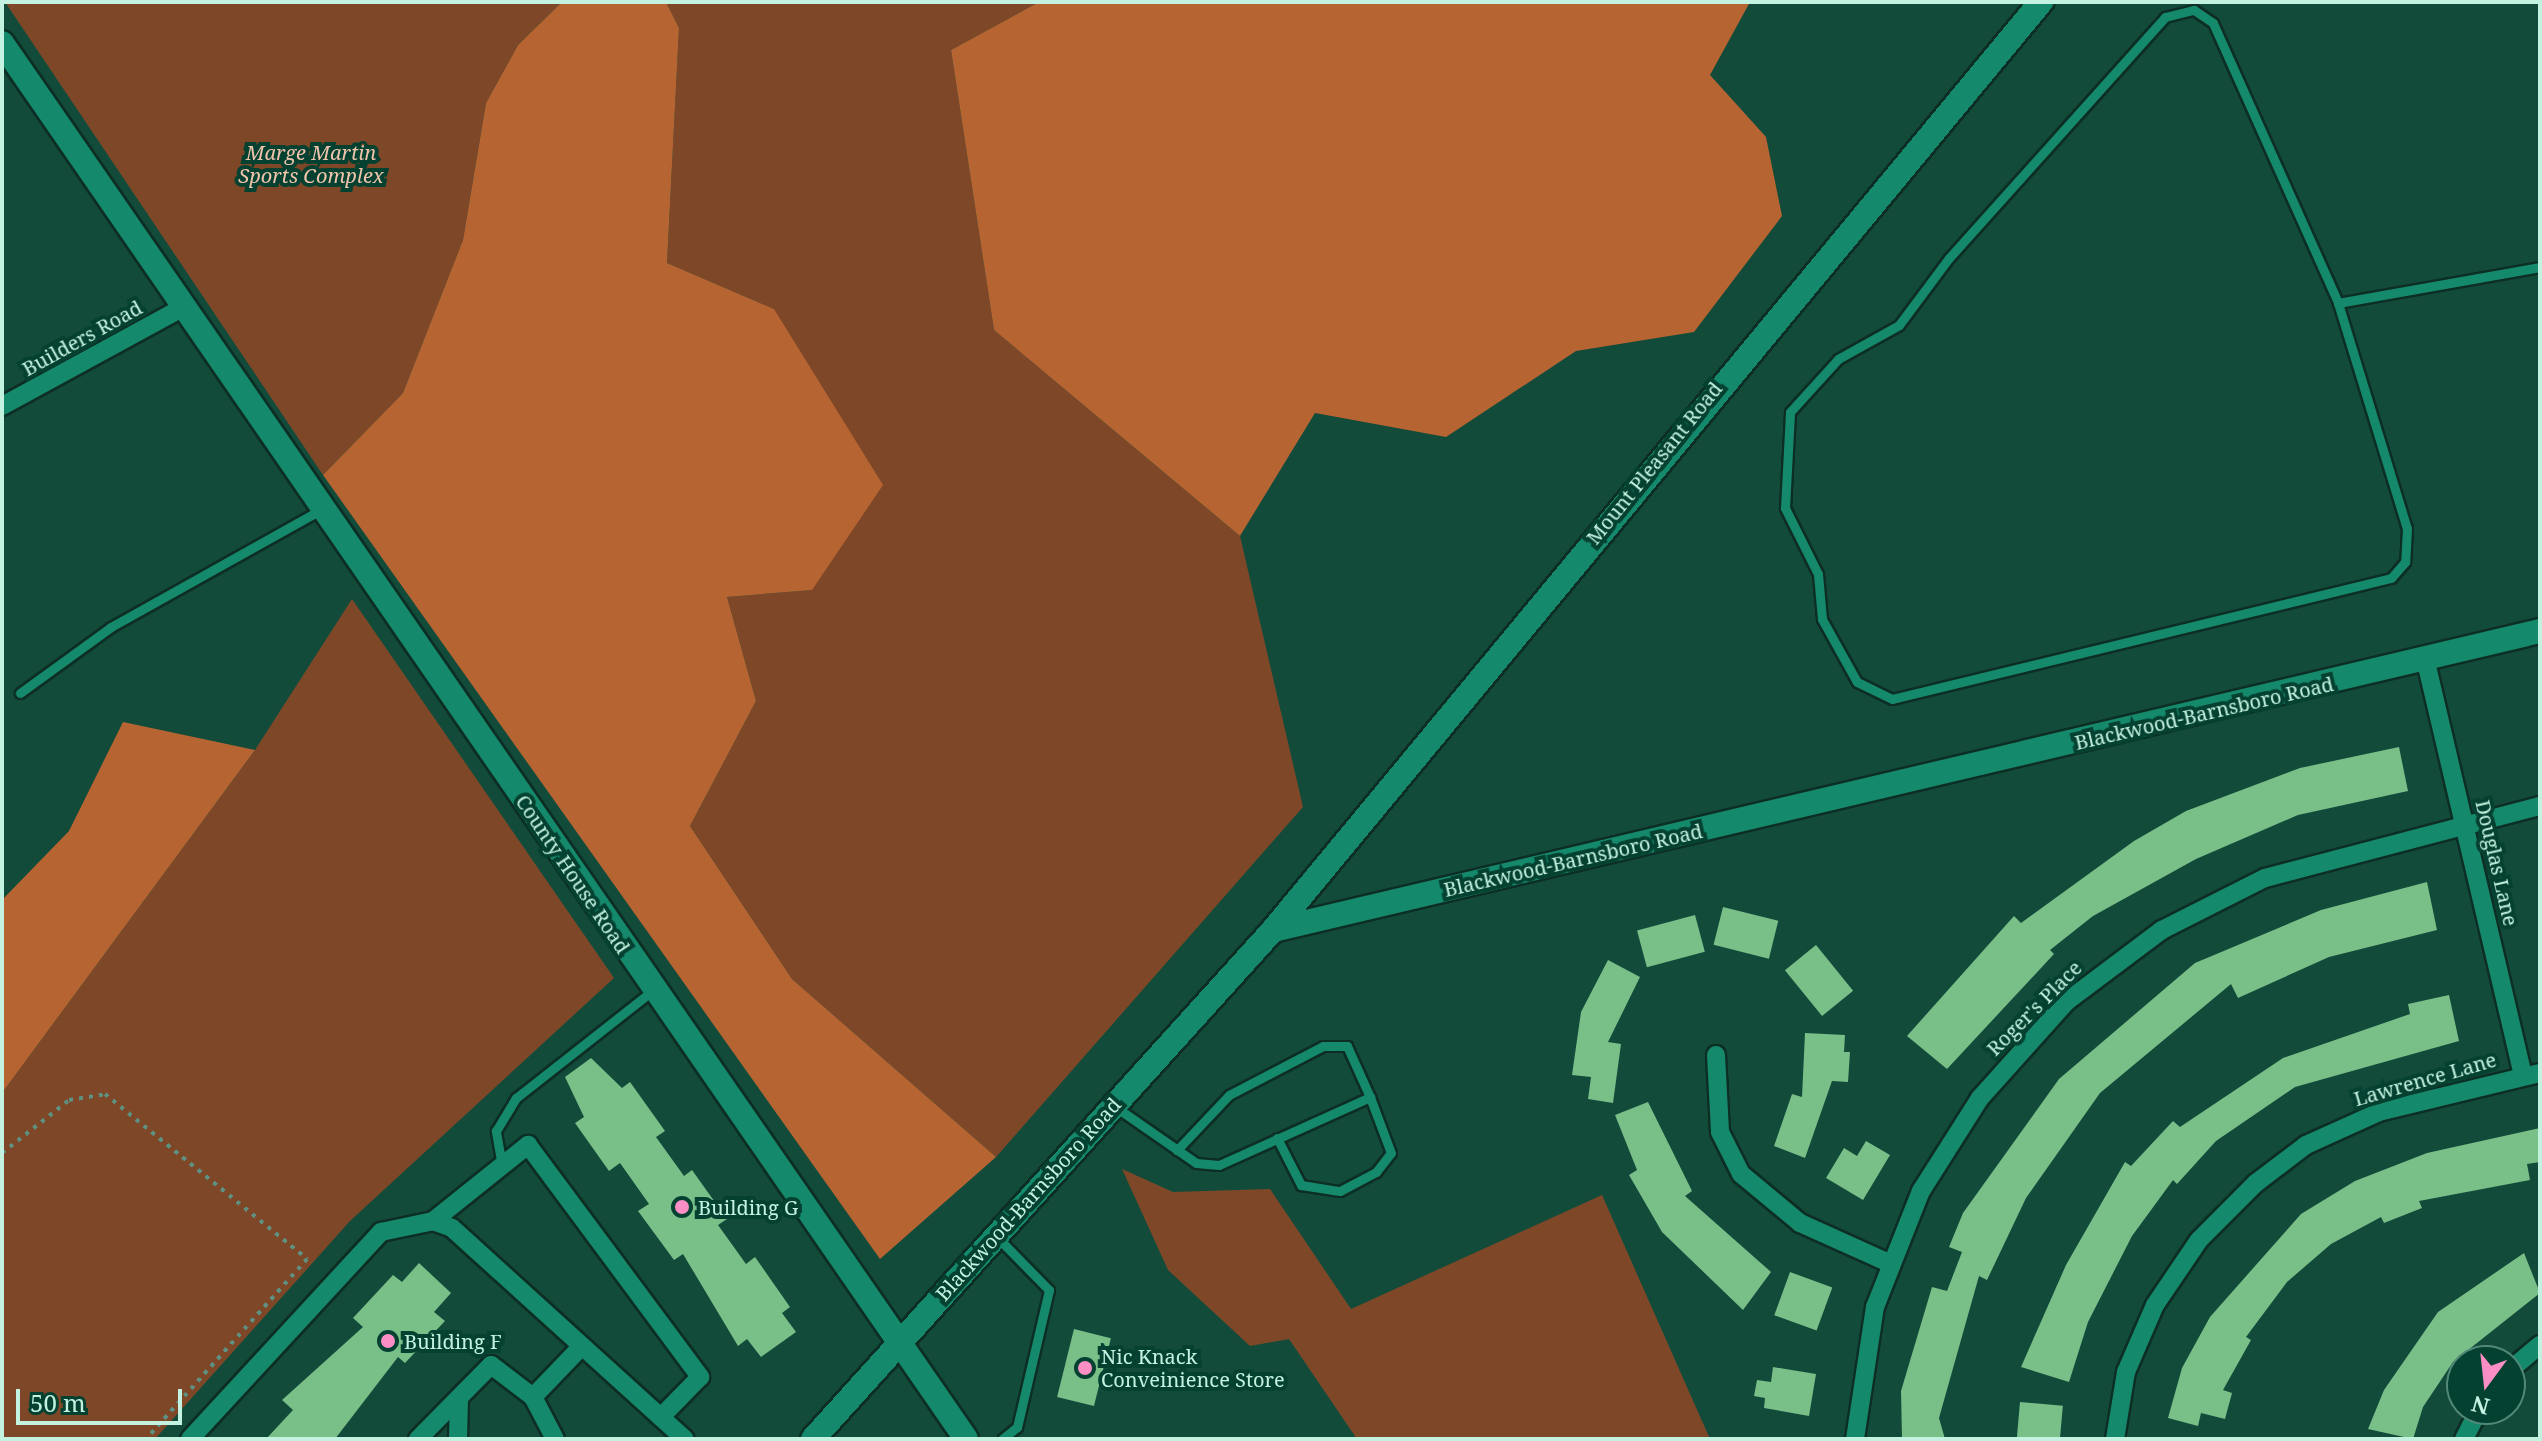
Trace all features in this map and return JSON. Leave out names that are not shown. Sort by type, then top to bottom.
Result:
[{"type":"main road","name":"Mount Pleasant Road","points":[[1273,930],[2041,2]]},
{"type":"main road","name":"County House Road","points":[[2,43],[653,991],[966,1439]]},
{"type":"main road","name":"Blackwood-Barnsboro Road","points":[[813,1439],[898,1341],[1273,930],[2426,662],[2540,631]]},
{"type":"street","name":"Builders Road","points":[[2,406],[182,308]]},
{"type":"street","name":"Douglas Lane","points":[[2426,662],[2531,1074]]},
{"type":"street","name":"Roger's Place","points":[[1855,1439],[1865,1348],[1889,1263],[1935,1165],[1980,1098],[2043,1025],[2111,965],[2265,878],[2540,806]]},
{"type":"street","points":[[1716,1055],[1720,1132],[1741,1174],[1800,1223],[1889,1263]]},
{"type":"street","name":"Lawrence Lane","points":[[2115,1439],[2126,1372],[2155,1305],[2199,1240],[2256,1183],[2306,1145],[2379,1112],[2531,1074]]},
{"type":"street","points":[[190,1439],[381,1232],[433,1221],[528,1145],[700,1377],[661,1417]]},
{"type":"street","points":[[433,1221],[452,1228],[580,1348],[685,1439]]},
{"type":"street","points":[[533,1397],[580,1348]]},
{"type":"street","points":[[418,1439],[491,1365],[533,1397],[555,1439]]},
{"type":"street","points":[[458,1439],[459,1398]]},
{"type":"lane","points":[[2194,10],[2213,23],[2338,303],[2407,528],[2405,562],[2391,578],[1892,699],[1857,682],[1822,619],[1818,574],[1785,508],[1790,412],[1838,359],[1899,325],[1949,258],[2165,17],[2194,10]]},
{"type":"lane","points":[[2338,303],[2540,267]]},
{"type":"lane","points":[[20,693],[111,627],[322,509]]},
{"type":"lane","points":[[502,1166],[496,1131],[516,1098],[653,991]]},
{"type":"lane","points":[[1177,1150],[1229,1095],[1323,1046],[1347,1046],[1391,1153],[1376,1172],[1340,1191],[1301,1185],[1277,1138]]},
{"type":"lane","points":[[1114,1106],[1196,1163],[1219,1165],[1370,1097]]},
{"type":"lane","points":[[996,1236],[1049,1290],[1017,1427],[1002,1439]]},
{"type":"path","points":[[2,1153],[69,1100],[105,1094],[307,1259],[146,1439]]},
{"type":"green space","name":"Marge Martin Sports Complex","points":[[5,2],[562,2],[518,45],[486,103],[463,240],[403,393],[323,475]]},
{"type":"green space","points":[[666,2],[1039,2],[951,50],[994,330],[1240,536],[1303,807],[996,1157],[792,979],[690,826],[756,701],[727,597],[812,590],[774,309],[667,263],[679,28]]},
{"type":"green space","points":[[352,599],[614,978],[350,1221],[155,1439],[2,1439],[2,1093],[255,750]]},
{"type":"green space","points":[[1122,1169],[1173,1192],[1270,1189],[1351,1309],[1602,1195],[1710,1439],[1357,1439],[1289,1339],[1250,1346],[1168,1270]]},
{"type":"shaded area","points":[[562,2],[666,2],[679,28],[667,263],[774,309],[883,485],[812,590],[727,597],[756,701],[690,826],[792,979],[996,1157],[880,1259],[323,475],[403,393],[463,240],[486,103],[518,45]]},
{"type":"shaded area","points":[[1039,2],[1750,2],[1710,75],[1766,137],[1782,216],[1694,332],[1576,351],[1446,437],[1315,413],[1240,536],[994,330],[951,50]]},
{"type":"shaded area","points":[[123,722],[255,750],[2,1093],[2,900],[69,831]]},
{"type":"building","points":[[2399,747],[2408,791],[2298,815],[2196,859],[2093,916],[2050,950],[2054,954],[1947,1069],[1907,1036],[2014,916],[2021,923],[2134,841],[2186,811],[2300,768]]},
{"type":"building","points":[[2427,882],[2437,930],[2329,957],[2238,998],[2231,984],[2100,1093],[2026,1198],[1987,1280],[1979,1276],[1939,1418],[1945,1439],[1902,1439],[1901,1391],[1932,1287],[1947,1291],[1962,1252],[1949,1247],[1963,1213],[2059,1079],[2195,963],[2321,910]]},
{"type":"building","points":[[1723,907],[1778,921],[1769,959],[1714,945]]},
{"type":"building","points":[[1695,915],[1705,952],[1647,967],[1637,931]]},
{"type":"building","points":[[1816,945],[1853,991],[1822,1016],[1785,970]]},
{"type":"building","points":[[1608,960],[1640,977],[1608,1042],[1621,1044],[1613,1103],[1588,1099],[1591,1077],[1572,1075],[1581,1012]]},
{"type":"building","points":[[2449,995],[2459,1041],[2295,1087],[2216,1141],[2177,1184],[2173,1180],[2132,1236],[2088,1322],[2069,1382],[2021,1367],[2066,1265],[2125,1162],[2131,1166],[2173,1121],[2180,1127],[2283,1058],[2410,1014],[2408,1004]]},
{"type":"building","points":[[1805,1033],[1845,1035],[1844,1052],[1850,1052],[1848,1082],[1832,1081],[1805,1158],[1774,1146],[1792,1094],[1802,1097]]},
{"type":"building","name":"Building G","points":[[591,1058],[622,1088],[630,1082],[665,1131],[656,1137],[684,1176],[692,1170],[727,1219],[718,1225],[746,1264],[755,1257],[790,1307],[782,1313],[796,1332],[761,1357],[747,1339],[738,1346],[683,1254],[674,1260],[638,1211],[649,1204],[620,1163],[609,1171],[575,1123],[584,1117],[565,1077]]},
{"type":"building","points":[[1648,1102],[1692,1191],[1685,1196],[1771,1272],[1743,1310],[1662,1232],[1629,1175],[1637,1170],[1615,1115]]},
{"type":"building","points":[[2540,1128],[2540,1162],[2527,1164],[2530,1180],[2419,1201],[2422,1208],[2384,1223],[2381,1217],[2331,1244],[2287,1282],[2246,1337],[2251,1340],[2223,1390],[2232,1393],[2225,1419],[2201,1413],[2198,1426],[2168,1418],[2182,1368],[2210,1317],[2301,1214],[2355,1181],[2427,1153]]},
{"type":"building","points":[[1866,1141],[1890,1155],[1863,1200],[1826,1178],[1844,1148],[1857,1156]]},
{"type":"building","points":[[2524,1253],[2540,1293],[2474,1345],[2446,1345],[2446,1372],[2423,1407],[2413,1439],[2368,1429],[2384,1390],[2438,1312]]},
{"type":"building","name":"Building F","points":[[419,1263],[451,1293],[434,1312],[445,1321],[405,1363],[398,1357],[335,1439],[266,1439],[293,1410],[282,1400],[363,1327],[353,1318],[393,1275],[402,1282]]},
{"type":"building","points":[[1790,1272],[1832,1287],[1817,1331],[1774,1315]]},
{"type":"building","name":"Nic Knack Conveinience Store","points":[[1074,1329],[1111,1338],[1094,1406],[1057,1397]]},
{"type":"building","points":[[1773,1367],[1816,1374],[1809,1416],[1764,1408],[1765,1398],[1754,1396],[1757,1380],[1771,1382]]},
{"type":"building","points":[[2020,1402],[2063,1406],[2060,1439],[2017,1439]]},
{"type":"place","name":"Building G","points":[[682,1207]]},
{"type":"place","name":"Building F","points":[[388,1341]]},
{"type":"place","name":"Nic Knack Conveinience Store","points":[[1085,1368]]}]
